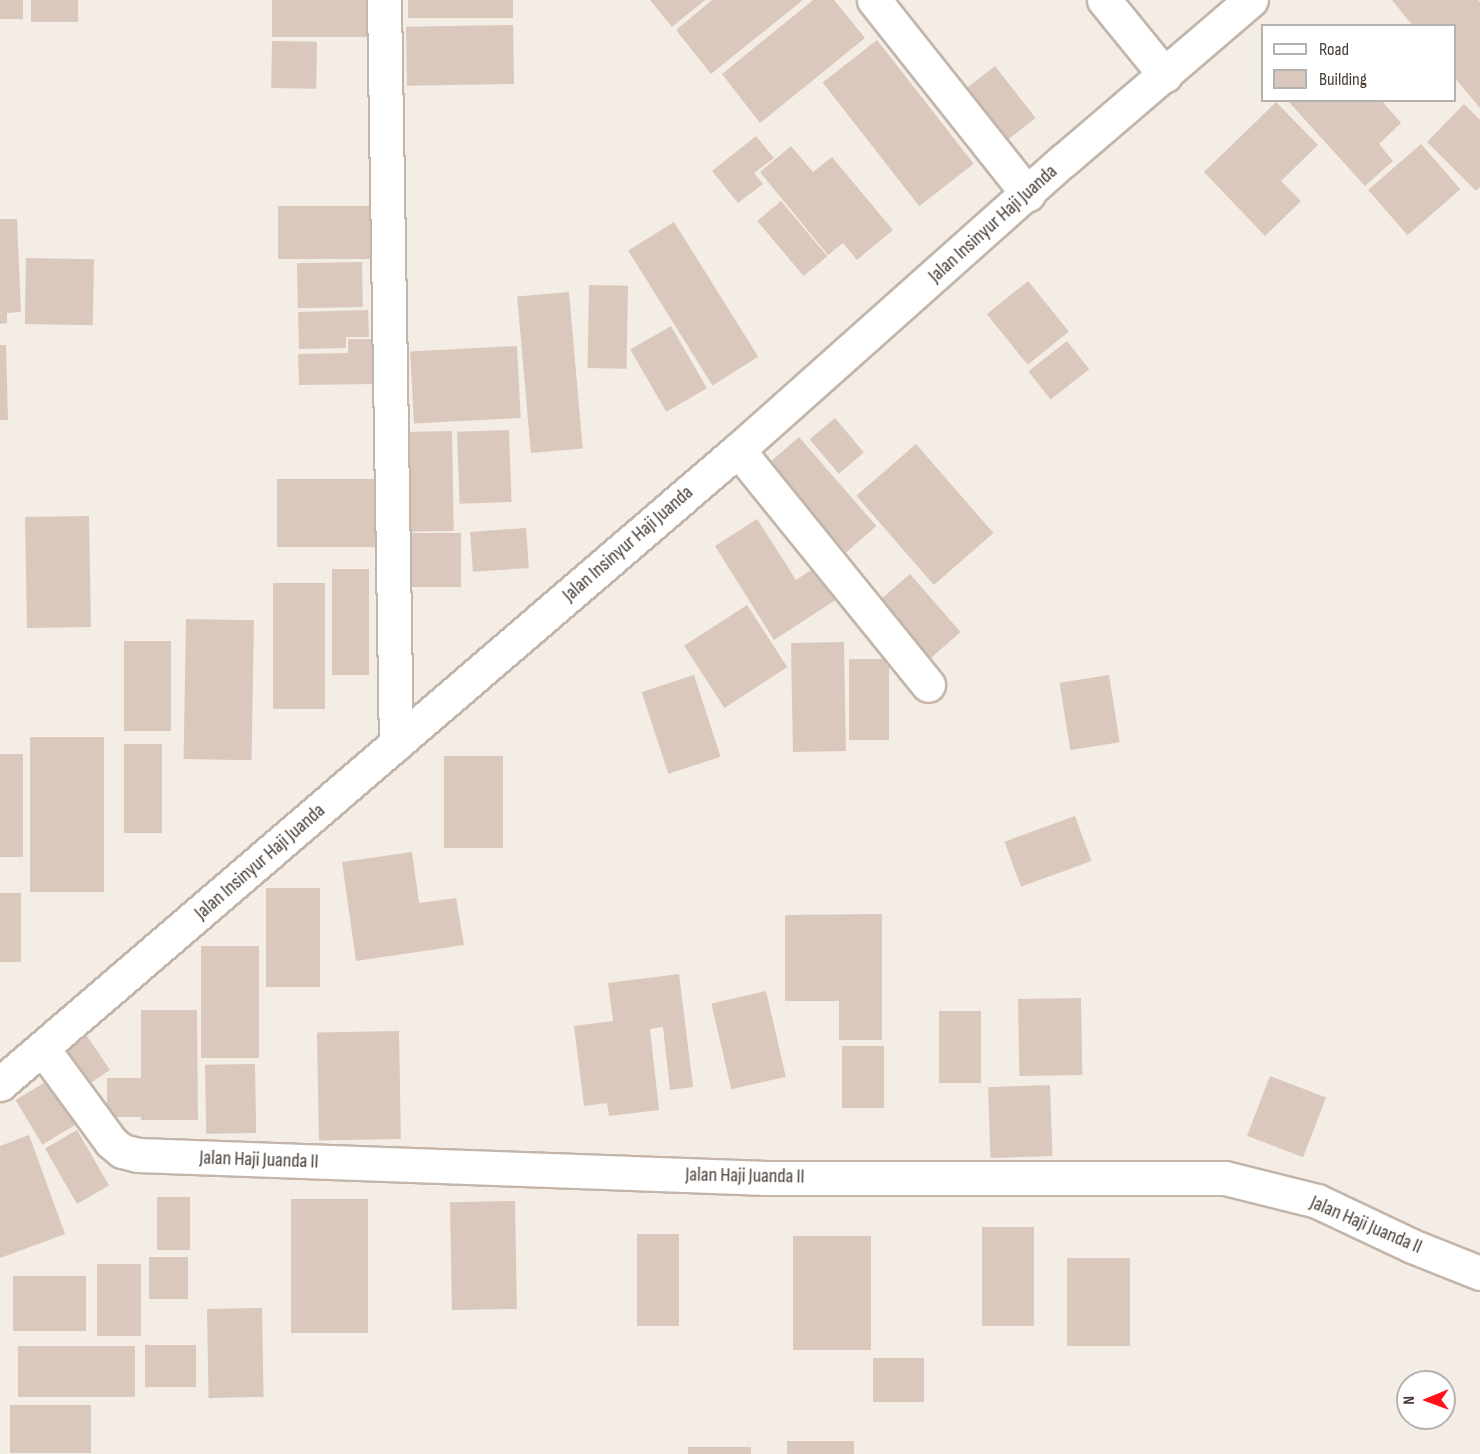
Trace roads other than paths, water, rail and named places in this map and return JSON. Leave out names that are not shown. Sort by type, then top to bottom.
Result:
[{"type":"street","points":[[384,0],[396,744]]},
{"type":"street","points":[[874,0],[1028,194]]},
{"type":"street","points":[[1104,0],[1164,75]]},
{"type":"street","name":"Jalan Insinyur Haji Juanda","points":[[0,1084],[738,450],[1251,0]]},
{"type":"street","points":[[738,450],[928,685]]},
{"type":"street","name":"Jalan Haji Juanda II","points":[[43,1049],[111,1142],[122,1151],[138,1155],[767,1178],[1225,1178],[1317,1201],[1412,1246],[1480,1273]]}]
